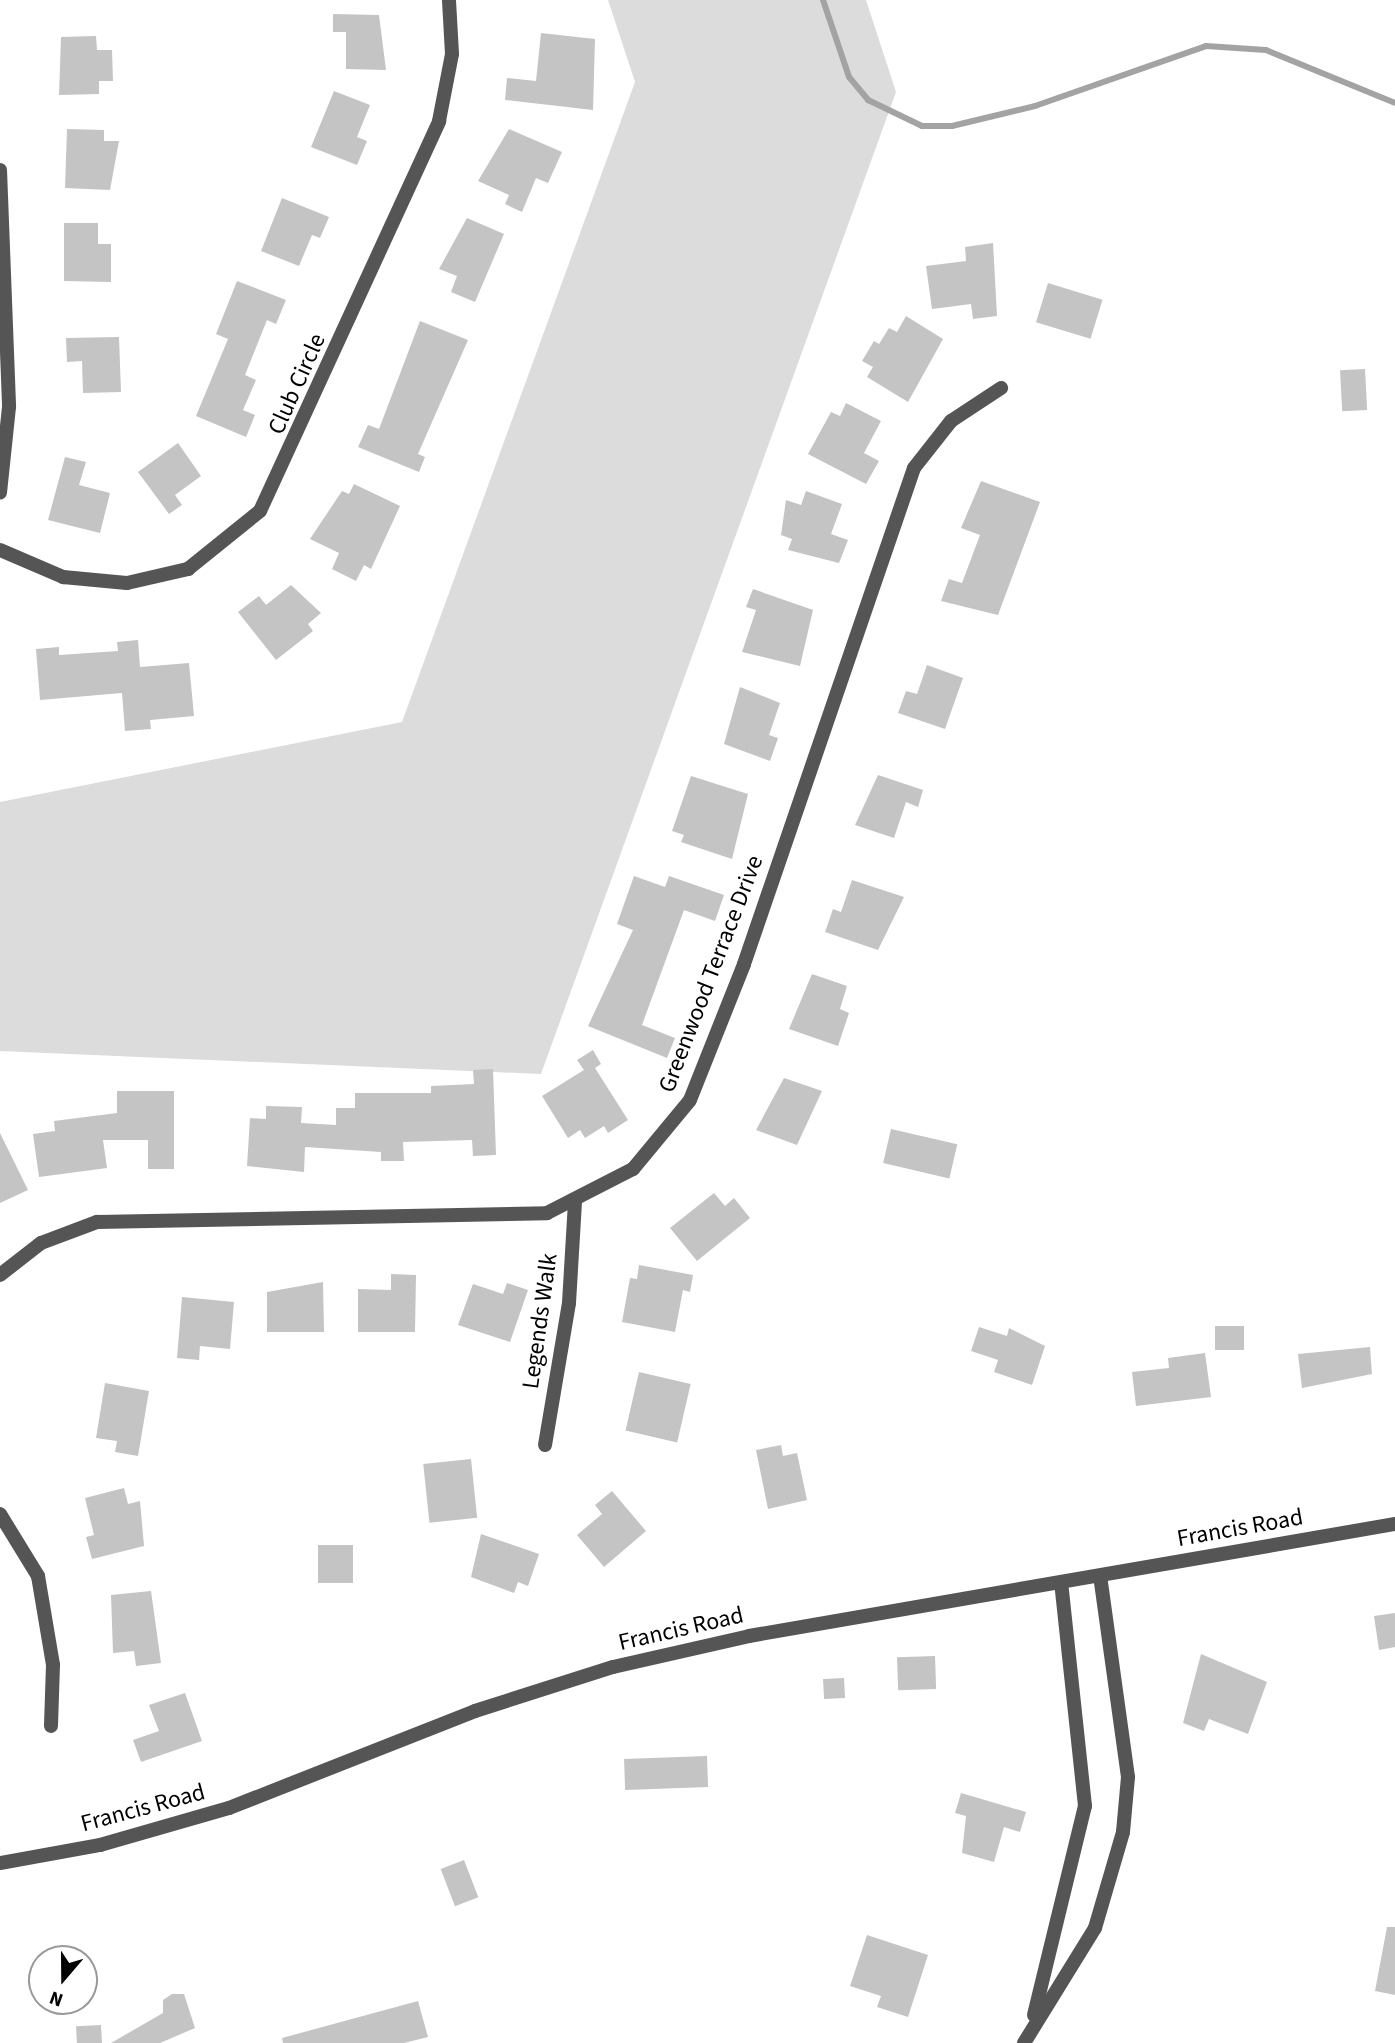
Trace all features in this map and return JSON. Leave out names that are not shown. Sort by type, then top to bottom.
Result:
[{"type":"street","name":"Club Circle","points":[[0,550],[34,567],[93,583],[159,578],[215,553],[260,511],[439,121],[452,54],[449,0]]},
{"type":"street","points":[[0,170],[9,407],[0,493]]},
{"type":"street","name":"Greenwood Terrace Drive","points":[[0,1275],[41,1242],[117,1219],[547,1213],[575,1203],[633,1169],[690,1100],[744,964],[914,468],[951,421],[1002,388]]},
{"type":"street","name":"Legends Walk","points":[[545,1445],[569,1303],[575,1203]]},
{"type":"street","points":[[0,1514],[38,1576],[53,1665],[51,1726]]},
{"type":"street","name":"Francis Road","points":[[0,1863],[100,1845],[229,1808],[475,1711],[613,1667],[749,1636],[1395,1524]]},
{"type":"street","points":[[1032,2024],[1095,1928],[1124,1832],[1128,1777],[1100,1577]]},
{"type":"street","points":[[1024,2043],[1032,2024],[1085,1806],[1060,1583]]},
{"type":"shaded area","points":[[608,0],[866,0],[896,92],[541,1074],[0,1051],[0,802],[402,722],[635,82]]},
{"type":"building","points":[[333,14],[379,15],[386,70],[346,69],[346,32],[333,32]]},
{"type":"building","points":[[541,33],[595,39],[593,110],[505,100],[507,78],[536,81]]},
{"type":"building","points":[[96,36],[97,50],[112,50],[113,81],[99,81],[99,94],[59,95],[61,37]]},
{"type":"building","points":[[334,91],[370,105],[357,137],[367,141],[357,165],[311,147]]},
{"type":"building","points":[[67,129],[104,130],[104,141],[119,141],[110,190],[65,188]]},
{"type":"building","points":[[509,129],[562,152],[548,183],[536,178],[522,212],[505,204],[509,195],[478,181]]},
{"type":"building","points":[[282,198],[329,217],[320,238],[312,235],[299,266],[261,251]]},
{"type":"building","points":[[467,218],[504,234],[475,302],[451,292],[457,276],[439,269]]},
{"type":"building","points":[[64,223],[98,223],[98,244],[111,244],[111,282],[64,281]]},
{"type":"building","points":[[993,243],[997,316],[973,319],[971,304],[932,309],[926,266],[966,261],[965,247]]},
{"type":"building","points":[[237,281],[286,300],[276,324],[267,320],[245,375],[256,380],[243,410],[255,415],[246,437],[196,416],[228,339],[216,334]]},
{"type":"building","points":[[1048,283],[1103,300],[1091,339],[1036,322]]},
{"type":"building","points":[[906,316],[943,339],[908,402],[867,377],[873,367],[862,361],[874,341],[879,344],[889,328],[897,332]]},
{"type":"building","points":[[420,321],[468,340],[418,454],[425,457],[419,472],[358,447],[368,425],[379,429]]},
{"type":"building","points":[[119,337],[121,392],[83,393],[82,361],[67,362],[66,338]]},
{"type":"building","points":[[1365,369],[1367,410],[1342,411],[1340,370]]},
{"type":"building","points":[[846,403],[881,421],[864,453],[879,461],[866,484],[808,454],[831,412],[840,416]]},
{"type":"building","points":[[178,443],[201,476],[175,495],[182,505],[169,514],[138,472]]},
{"type":"building","points":[[65,457],[86,462],[79,485],[110,493],[100,533],[48,520]]},
{"type":"building","points":[[981,481],[1040,502],[998,615],[941,601],[949,579],[962,583],[980,535],[961,528]]},
{"type":"building","points":[[354,484],[400,506],[371,569],[364,565],[356,581],[332,569],[339,553],[310,539],[342,491],[349,494]]},
{"type":"building","points":[[806,491],[842,504],[831,534],[848,540],[839,563],[788,550],[792,539],[781,535],[786,500],[801,505]]},
{"type":"building","points":[[291,585],[321,613],[308,624],[313,631],[276,660],[238,612],[259,596],[266,605]]},
{"type":"building","points":[[753,589],[813,610],[800,666],[742,652],[756,610],[746,607]]},
{"type":"building","points":[[138,640],[140,667],[189,663],[194,716],[150,720],[151,729],[125,731],[122,693],[40,700],[36,649],[59,647],[59,655],[118,651],[117,642]]},
{"type":"building","points":[[927,665],[963,678],[945,729],[898,713],[906,691],[917,694]]},
{"type":"building","points":[[740,687],[780,703],[769,735],[778,738],[770,761],[724,744]]},
{"type":"building","points":[[878,775],[923,790],[918,807],[906,802],[894,838],[855,825]]},
{"type":"building","points":[[691,776],[748,794],[732,859],[681,842],[684,835],[672,831]]},
{"type":"building","points":[[634,876],[665,887],[669,876],[724,895],[715,921],[684,910],[642,1025],[675,1038],[667,1058],[588,1026],[633,930],[617,924]]},
{"type":"building","points":[[852,880],[904,897],[878,950],[825,932],[833,909],[841,912]]},
{"type":"building","points":[[812,974],[847,986],[840,1009],[849,1013],[838,1046],[789,1029]]},
{"type":"building","points":[[593,1050],[601,1064],[595,1068],[628,1120],[608,1133],[604,1126],[585,1138],[580,1130],[568,1138],[542,1096],[584,1070],[577,1060]]},
{"type":"building","points":[[493,1069],[496,1155],[473,1156],[472,1140],[403,1142],[404,1161],[381,1161],[381,1152],[305,1147],[304,1172],[247,1166],[250,1118],[266,1119],[266,1106],[302,1107],[301,1123],[336,1125],[336,1108],[355,1108],[355,1093],[431,1093],[431,1086],[474,1084],[473,1070]]},
{"type":"building","points":[[784,1078],[822,1091],[797,1145],[756,1130]]},
{"type":"building","points":[[117,1091],[174,1091],[174,1169],[148,1169],[148,1140],[103,1140],[107,1168],[39,1177],[33,1134],[55,1131],[54,1121],[117,1113]]},
{"type":"building","points":[[891,1129],[957,1144],[949,1178],[883,1163]]},
{"type":"building","points":[[0,1133],[28,1190],[0,1203]]},
{"type":"building","points":[[714,1193],[725,1206],[734,1198],[750,1218],[697,1261],[670,1228]]},
{"type":"building","points":[[639,1265],[693,1275],[690,1292],[683,1290],[675,1332],[622,1322],[630,1278],[637,1279]]},
{"type":"building","points":[[391,1274],[416,1275],[415,1332],[358,1332],[358,1289],[391,1290]]},
{"type":"building","points":[[323,1282],[324,1332],[267,1332],[267,1292]]},
{"type":"building","points":[[507,1283],[528,1290],[510,1342],[458,1325],[473,1284],[503,1294]]},
{"type":"building","points":[[182,1297],[234,1302],[230,1349],[200,1346],[199,1360],[177,1358]]},
{"type":"building","points":[[1215,1326],[1244,1326],[1244,1350],[1215,1350]]},
{"type":"building","points":[[979,1327],[1007,1336],[1009,1328],[1045,1346],[1032,1385],[994,1372],[998,1360],[971,1351]]},
{"type":"building","points":[[1370,1347],[1372,1374],[1302,1388],[1298,1354]]},
{"type":"building","points":[[1205,1353],[1211,1397],[1136,1406],[1132,1372],[1169,1368],[1168,1358]]},
{"type":"building","points":[[639,1372],[691,1384],[677,1442],[626,1430]]},
{"type":"building","points":[[105,1383],[149,1391],[138,1456],[115,1452],[117,1441],[96,1438]]},
{"type":"building","points":[[781,1445],[783,1456],[797,1453],[807,1500],[768,1509],[756,1450]]},
{"type":"building","points":[[471,1459],[477,1518],[429,1523],[423,1464]]},
{"type":"building","points":[[124,1488],[128,1504],[140,1501],[144,1546],[92,1559],[86,1537],[94,1535],[85,1498]]},
{"type":"building","points":[[612,1491],[646,1531],[604,1567],[577,1535],[602,1514],[595,1505]]},
{"type":"building","points":[[481,1534],[539,1554],[528,1586],[518,1582],[514,1593],[471,1577]]},
{"type":"building","points":[[318,1545],[353,1545],[353,1583],[318,1583]]},
{"type":"building","points":[[151,1591],[161,1663],[136,1666],[134,1651],[113,1653],[111,1595]]},
{"type":"building","points":[[1395,1613],[1395,1647],[1379,1650],[1374,1616]]},
{"type":"building","points":[[1201,1654],[1267,1682],[1248,1734],[1209,1719],[1204,1731],[1183,1723]]},
{"type":"building","points":[[935,1656],[936,1689],[898,1690],[897,1657]]},
{"type":"building","points":[[844,1678],[845,1698],[824,1699],[823,1679]]},
{"type":"building","points":[[185,1693],[202,1741],[141,1762],[133,1740],[159,1731],[149,1705]]},
{"type":"building","points":[[707,1756],[708,1787],[625,1790],[624,1759]]},
{"type":"building","points":[[961,1793],[1026,1812],[1020,1832],[1004,1827],[994,1862],[962,1853],[966,1816],[955,1813]]},
{"type":"building","points":[[464,1860],[478,1897],[455,1906],[441,1869]]},
{"type":"building","points":[[1387,1927],[1395,1927],[1395,1995],[1375,1991]]},
{"type":"building","points":[[867,1935],[928,1955],[908,2017],[877,2007],[881,1996],[850,1986]]},
{"type":"building","points":[[172,1994],[184,1994],[195,2028],[160,2043],[111,2043],[163,2013],[163,2000]]},
{"type":"building","points":[[418,2001],[428,2037],[404,2043],[283,2043],[282,2038]]},
{"type":"building","points":[[101,2025],[102,2043],[77,2043],[76,2026]]},
{"type":"waterway","points":[[823,0],[849,77],[868,100],[922,126],[952,126],[1035,106],[1206,46],[1266,50],[1395,103]]}]
